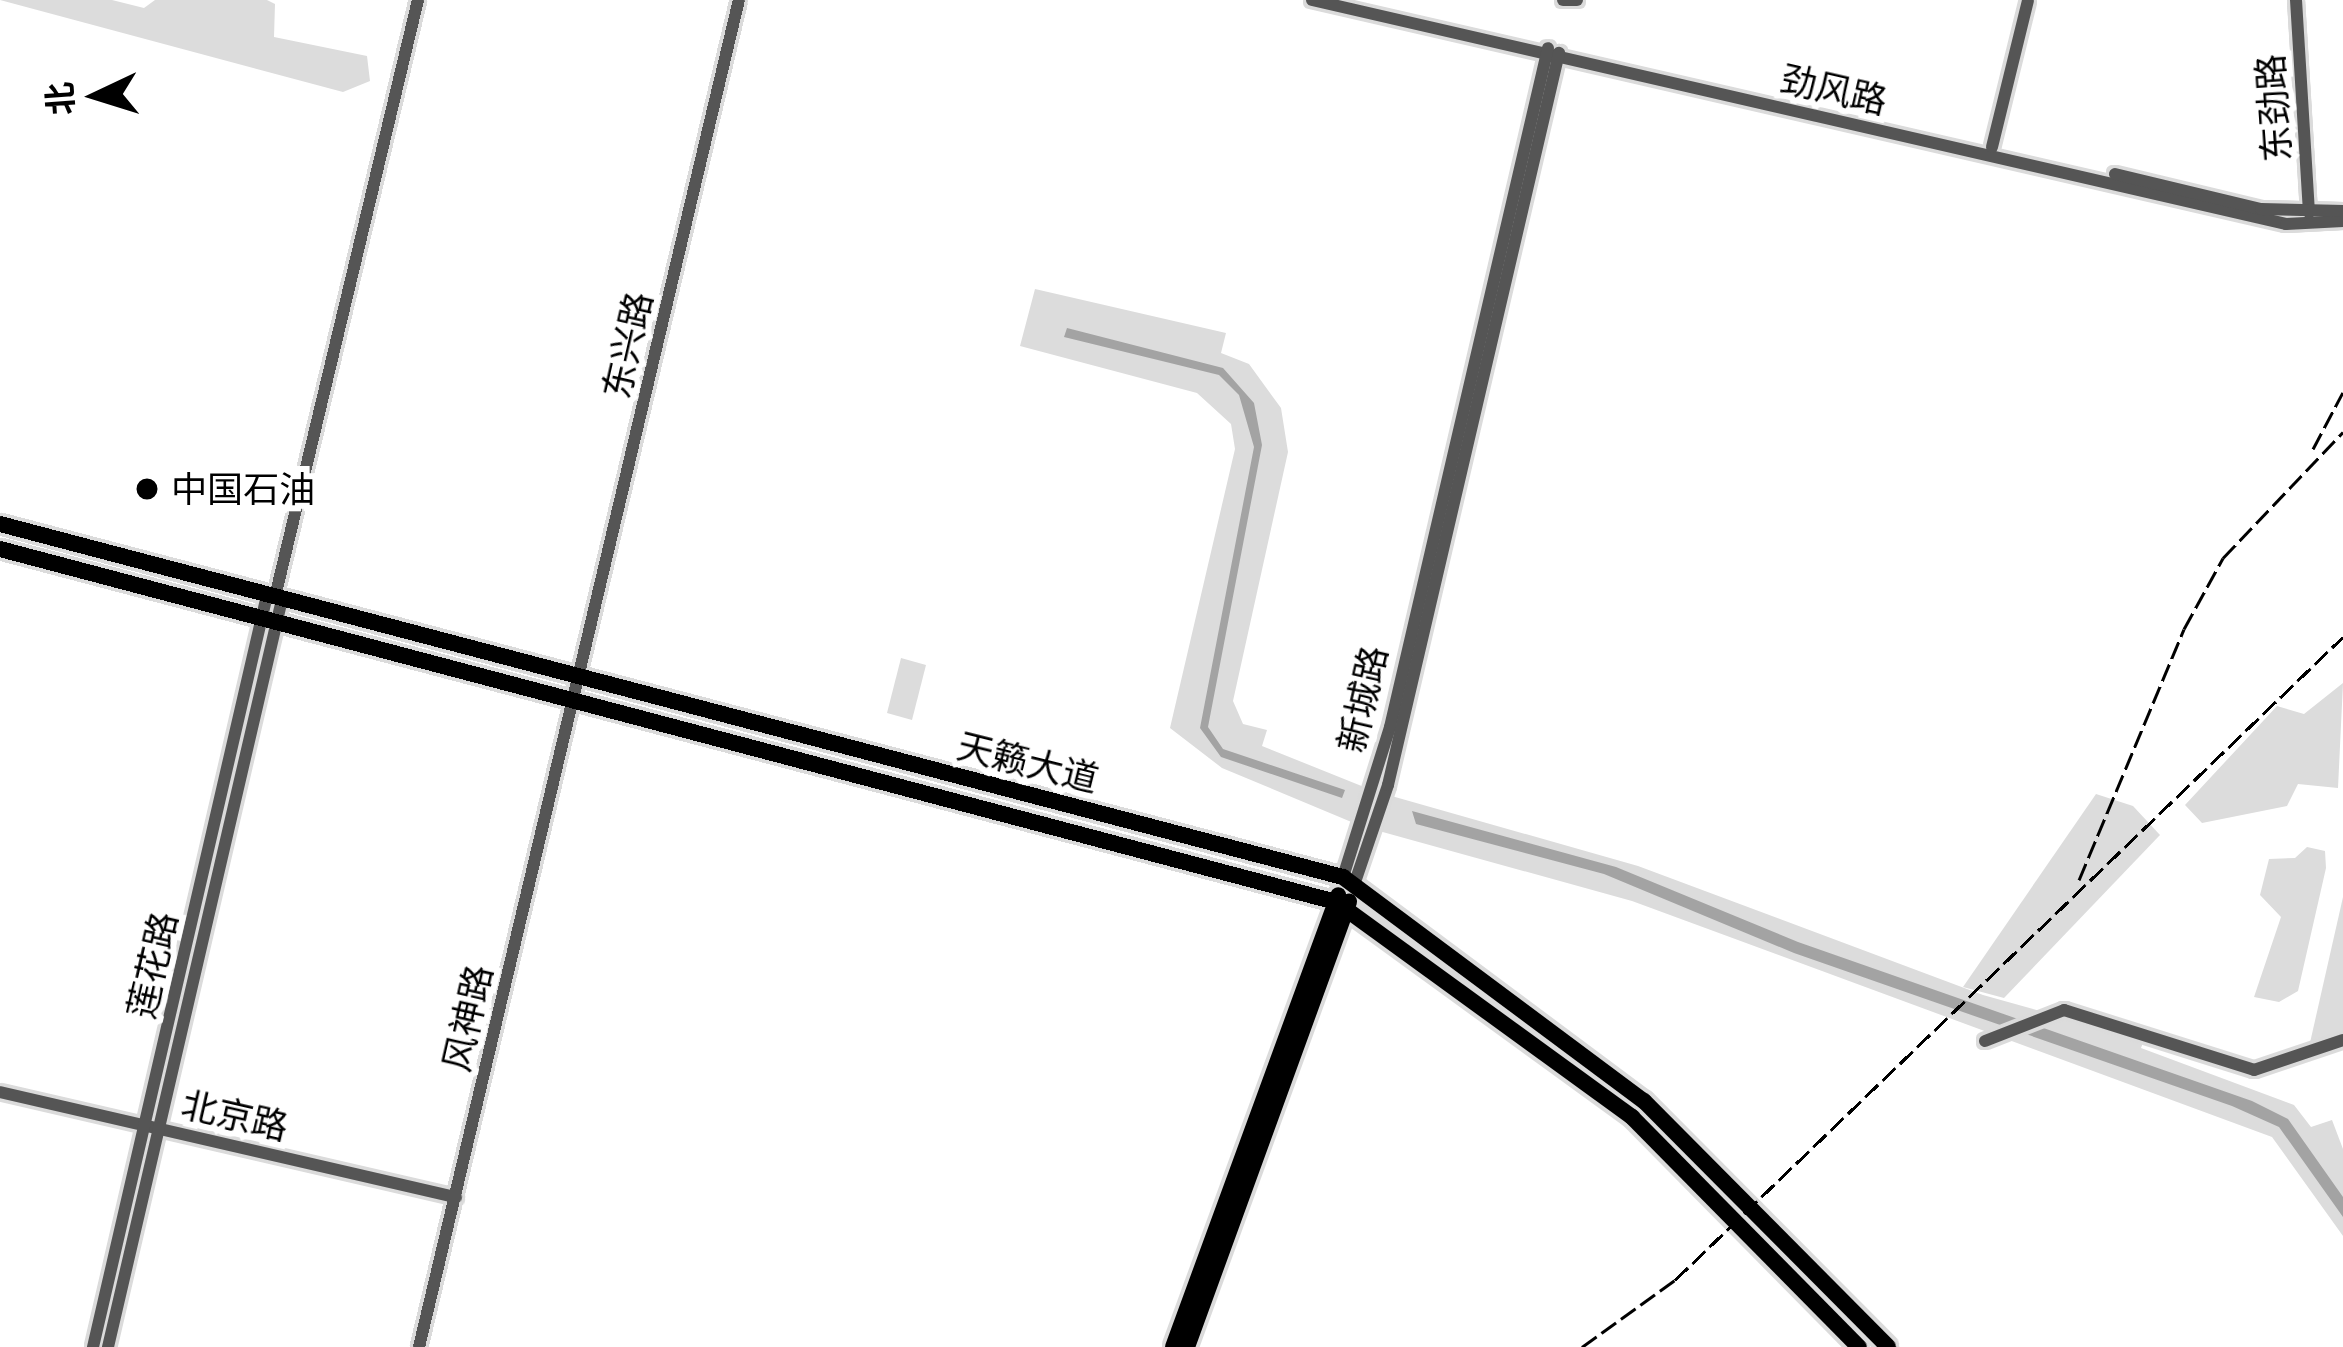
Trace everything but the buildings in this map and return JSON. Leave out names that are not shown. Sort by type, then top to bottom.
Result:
[{"type":"main road","name":"天籁大道","points":[[0,524],[1349,881],[1644,1101],[1888,1347]]},
{"type":"main road","name":"天籁大道","points":[[0,549],[1341,906],[1632,1117],[1859,1347]]},
{"type":"main road","name":"新城路","points":[[1187,1347],[1349,881]]},
{"type":"main road","name":"新城路","points":[[1173,1347],[1341,906]]},
{"type":"street","name":"莲花路","points":[[108,1347],[152,1127],[418,0]]},
{"type":"street","name":"东兴路","points":[[572,702],[739,0]]},
{"type":"street","name":"劲风路","points":[[1312,0],[2261,209],[2343,211]]},
{"type":"street","name":"劲风路","points":[[1349,0],[2286,224],[2343,221]]},
{"type":"street","points":[[1563,0],[1577,0]]},
{"type":"street","points":[[1992,147],[2028,0]]},
{"type":"street","name":"东劲路","points":[[2296,0],[2309,213]]},
{"type":"street","name":"新城路","points":[[1349,881],[1388,785],[1554,51]]},
{"type":"street","name":"风神路","points":[[419,1347],[572,702]]},
{"type":"street","points":[[1985,1041],[2064,1010],[2254,1070],[2343,1040]]},
{"type":"street","name":"北京路","points":[[0,1092],[456,1197]]},
{"type":"street","name":"莲花路","points":[[93,1347],[152,1127]]},
{"type":"shaded area","points":[[0,0],[112,0],[144,8],[155,0],[267,0],[275,4],[274,37],[367,56],[370,81],[343,92]]},
{"type":"shaded area","points":[[1035,289],[1226,333],[1221,353],[1249,364],[1281,408],[1288,452],[1233,701],[1243,724],[1267,730],[1262,746],[1374,791],[1638,866],[1983,995],[2144,1040],[2141,1048],[2294,1105],[2311,1127],[2332,1120],[2343,1149],[2343,1236],[2272,1137],[1632,901],[1361,826],[1222,768],[1170,728],[1235,449],[1231,424],[1197,393],[1020,346]]},
{"type":"shaded area","points":[[1067,328],[1223,368],[1254,403],[1262,445],[1208,727],[1223,749],[1345,790],[1342,798],[1221,757],[1200,728],[1254,447],[1239,395],[1219,375],[1064,337]]},
{"type":"shaded area","points":[[901,658],[926,665],[912,720],[887,713]]},
{"type":"shaded area","points":[[2343,683],[2338,788],[2298,784],[2287,806],[2202,823],[2185,805],[2277,706],[2304,714]]},
{"type":"shaded area","points":[[2096,794],[2133,806],[2160,835],[2004,998],[1963,987]]},
{"type":"shaded area","points":[[1412,811],[1616,867],[1798,942],[2252,1101],[2288,1119],[2343,1197],[2343,1217],[2279,1127],[2232,1106],[1794,953],[1604,874],[1416,824]]},
{"type":"shaded area","points":[[2307,847],[2325,851],[2326,868],[2298,991],[2279,1002],[2254,997],[2281,917],[2260,895],[2269,859],[2295,858]]},
{"type":"shaded area","points":[[2343,897],[2343,1041],[2307,1056]]},
{"type":"railway","points":[[2313,449],[2343,392]]},
{"type":"railway","points":[[2079,880],[2184,629],[2223,558],[2343,432]]},
{"type":"railway","points":[[1582,1347],[1675,1280],[2343,637]]},
{"type":"place","name":"中国石油","points":[[147,489]]}]
